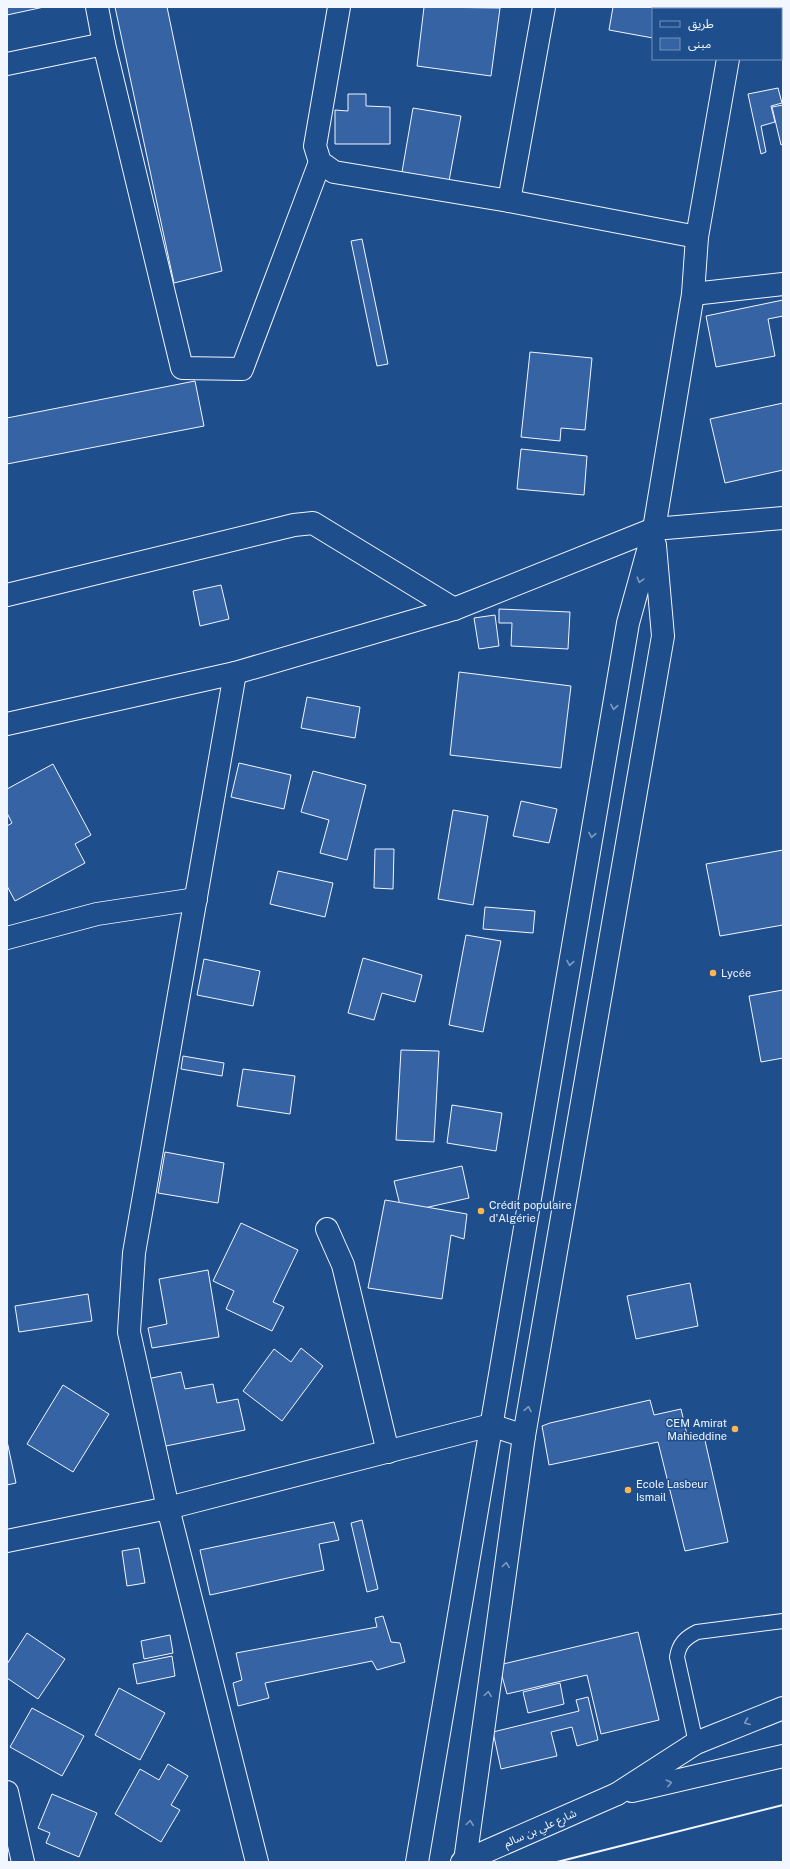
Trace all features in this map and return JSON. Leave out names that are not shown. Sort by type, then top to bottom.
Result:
[{"type":"main road","points":[[97,7],[104,44],[182,368],[242,369],[320,162],[316,146],[317,129],[339,7]]},
{"type":"main road","points":[[509,201],[544,7]]},
{"type":"main road","points":[[7,64],[104,44]]},
{"type":"main road","points":[[417,1862],[628,622],[654,529],[693,294],[697,236],[728,60]]},
{"type":"main road","points":[[320,162],[334,172],[509,201],[697,236]]},
{"type":"main road","points":[[693,294],[783,284]]},
{"type":"main road","points":[[7,724],[235,673],[454,609],[654,529],[783,518]]},
{"type":"main road","points":[[7,595],[294,525],[312,523],[454,609]]},
{"type":"main road","points":[[464,1862],[524,1436],[663,636],[654,529]]},
{"type":"main road","points":[[235,673],[134,1253],[129,1304],[129,1332],[168,1508],[257,1862]]},
{"type":"main road","points":[[7,938],[97,914],[196,899]]},
{"type":"main road","points":[[327,1229],[343,1266],[388,1452]]},
{"type":"main road","points":[[7,1541],[168,1508],[491,1425],[524,1436]]},
{"type":"main road","points":[[617,1794],[696,1743],[783,1708]]},
{"type":"main road","points":[[617,1794],[783,1756]]},
{"type":"main road","points":[[7,1792],[23,1862]]},
{"type":"main road","name":"شارع علي بن سالم","points":[[464,1862],[617,1794]]},
{"type":"lane","points":[[696,1743],[677,1657],[681,1644],[696,1632],[783,1621]]},
{"type":"building","points":[[7,7],[44,7],[7,15]]},
{"type":"building","points":[[115,7],[167,7],[222,271],[174,283]]},
{"type":"building","points":[[424,7],[500,8],[491,76],[417,66]]},
{"type":"building","points":[[613,7],[677,7],[652,8],[652,38],[609,30]]},
{"type":"building","points":[[778,88],[782,103],[771,106],[775,122],[761,126],[766,152],[761,154],[748,94]]},
{"type":"building","points":[[348,94],[366,94],[366,106],[390,107],[390,144],[335,144],[335,110],[348,111]]},
{"type":"building","points":[[783,105],[783,144],[781,145],[772,107]]},
{"type":"building","points":[[413,108],[461,116],[449,181],[402,172]]},
{"type":"building","points":[[362,239],[388,364],[377,366],[351,241]]},
{"type":"building","points":[[783,300],[783,316],[768,319],[775,356],[716,367],[706,316]]},
{"type":"building","points":[[530,352],[592,358],[585,430],[561,428],[560,441],[521,437]]},
{"type":"building","points":[[195,381],[204,426],[7,464],[7,418]]},
{"type":"building","points":[[783,403],[783,470],[725,483],[710,419]]},
{"type":"building","points":[[521,449],[587,456],[584,495],[517,489]]},
{"type":"building","points":[[221,585],[229,619],[200,626],[193,591]]},
{"type":"building","points":[[499,609],[570,612],[568,649],[511,646],[512,623],[499,623]]},
{"type":"building","points":[[495,615],[499,646],[479,649],[474,618]]},
{"type":"building","points":[[459,672],[571,686],[561,768],[450,755]]},
{"type":"building","points":[[307,697],[360,707],[355,738],[301,728]]},
{"type":"building","points":[[239,763],[291,775],[284,809],[231,797]]},
{"type":"building","points":[[53,764],[91,835],[75,844],[85,863],[15,901],[7,886],[7,826],[12,823],[7,813],[7,789]]},
{"type":"building","points":[[313,771],[366,785],[347,860],[320,853],[329,820],[301,812]]},
{"type":"building","points":[[521,801],[557,809],[549,843],[513,836]]},
{"type":"building","points":[[453,810],[488,816],[473,905],[438,899]]},
{"type":"building","points":[[375,849],[394,849],[393,889],[374,888]]},
{"type":"building","points":[[783,850],[783,925],[720,936],[706,864]]},
{"type":"building","points":[[278,871],[333,883],[325,917],[270,904]]},
{"type":"building","points":[[485,907],[535,911],[533,933],[483,929]]},
{"type":"building","points":[[466,935],[501,941],[483,1032],[449,1025]]},
{"type":"building","points":[[363,958],[422,975],[415,1002],[382,993],[374,1020],[348,1013]]},
{"type":"building","points":[[204,959],[260,971],[253,1006],[197,995]]},
{"type":"building","points":[[783,990],[783,1058],[761,1062],[749,996]]},
{"type":"building","points":[[401,1050],[439,1051],[434,1142],[396,1140]]},
{"type":"building","points":[[183,1056],[224,1063],[222,1076],[181,1069]]},
{"type":"building","points":[[243,1069],[295,1076],[290,1114],[237,1106]]},
{"type":"building","points":[[452,1105],[502,1113],[496,1151],[447,1143]]},
{"type":"building","points":[[165,1152],[224,1163],[218,1203],[158,1193]]},
{"type":"building","points":[[462,1166],[469,1198],[402,1213],[394,1181]]},
{"type":"building","points":[[385,1200],[467,1214],[464,1239],[451,1235],[442,1299],[368,1288]]},
{"type":"building","points":[[241,1223],[298,1250],[273,1302],[284,1307],[272,1331],[226,1309],[234,1291],[213,1281]]},
{"type":"building","points":[[208,1270],[219,1337],[152,1348],[148,1328],[167,1324],[159,1279]]},
{"type":"building","points":[[690,1283],[698,1326],[636,1339],[627,1296]]},
{"type":"building","points":[[88,1294],[92,1321],[19,1332],[15,1306]]},
{"type":"building","points":[[301,1348],[323,1366],[282,1421],[243,1391],[274,1349],[291,1362]]},
{"type":"building","points":[[181,1372],[185,1389],[213,1384],[217,1403],[238,1399],[245,1430],[161,1447],[147,1379]]},
{"type":"building","points":[[63,1385],[109,1414],[73,1472],[27,1444]]},
{"type":"building","points":[[650,1400],[654,1415],[681,1409],[688,1439],[704,1436],[728,1542],[685,1551],[658,1442],[549,1465],[542,1426]]},
{"type":"building","points":[[7,1441],[16,1483],[7,1485]]},
{"type":"building","points":[[362,1520],[378,1589],[367,1592],[351,1523]]},
{"type":"building","points":[[334,1522],[339,1540],[319,1544],[324,1570],[210,1595],[200,1550]]},
{"type":"building","points":[[139,1548],[145,1583],[127,1586],[122,1551]]},
{"type":"building","points":[[383,1616],[391,1642],[400,1643],[405,1662],[377,1670],[372,1661],[265,1683],[269,1698],[238,1706],[233,1683],[242,1680],[236,1653],[377,1627],[375,1618]]},
{"type":"building","points":[[638,1632],[659,1720],[601,1734],[587,1675],[507,1694],[499,1665]]},
{"type":"building","points":[[27,1633],[65,1659],[38,1699],[7,1678],[7,1664]]},
{"type":"building","points":[[170,1635],[173,1653],[144,1659],[141,1641]]},
{"type":"building","points":[[172,1656],[175,1676],[137,1684],[133,1664]]},
{"type":"building","points":[[560,1683],[564,1704],[528,1713],[523,1692]]},
{"type":"building","points":[[119,1688],[165,1713],[140,1760],[95,1735]]},
{"type":"building","points":[[588,1697],[598,1740],[577,1746],[572,1727],[551,1732],[557,1756],[501,1769],[493,1732],[579,1711],[576,1700]]},
{"type":"building","points":[[32,1708],[84,1736],[62,1776],[10,1747]]},
{"type":"building","points":[[168,1764],[188,1776],[171,1805],[180,1810],[161,1842],[115,1814],[140,1769],[159,1780]]},
{"type":"building","points":[[52,1794],[97,1813],[79,1857],[46,1843],[50,1833],[38,1828]]},
{"type":"wall","points":[[557,1862],[783,1805]]},
{"type":"place","name":"Lycée","points":[[713,973]]},
{"type":"place","name":"Crédit populaire d'Algérie","points":[[481,1211]]},
{"type":"place","name":"CEM Amirat Mahieddine","points":[[735,1429]]},
{"type":"place","name":"Ecole Lasbeur Ismail","points":[[628,1490]]}]
